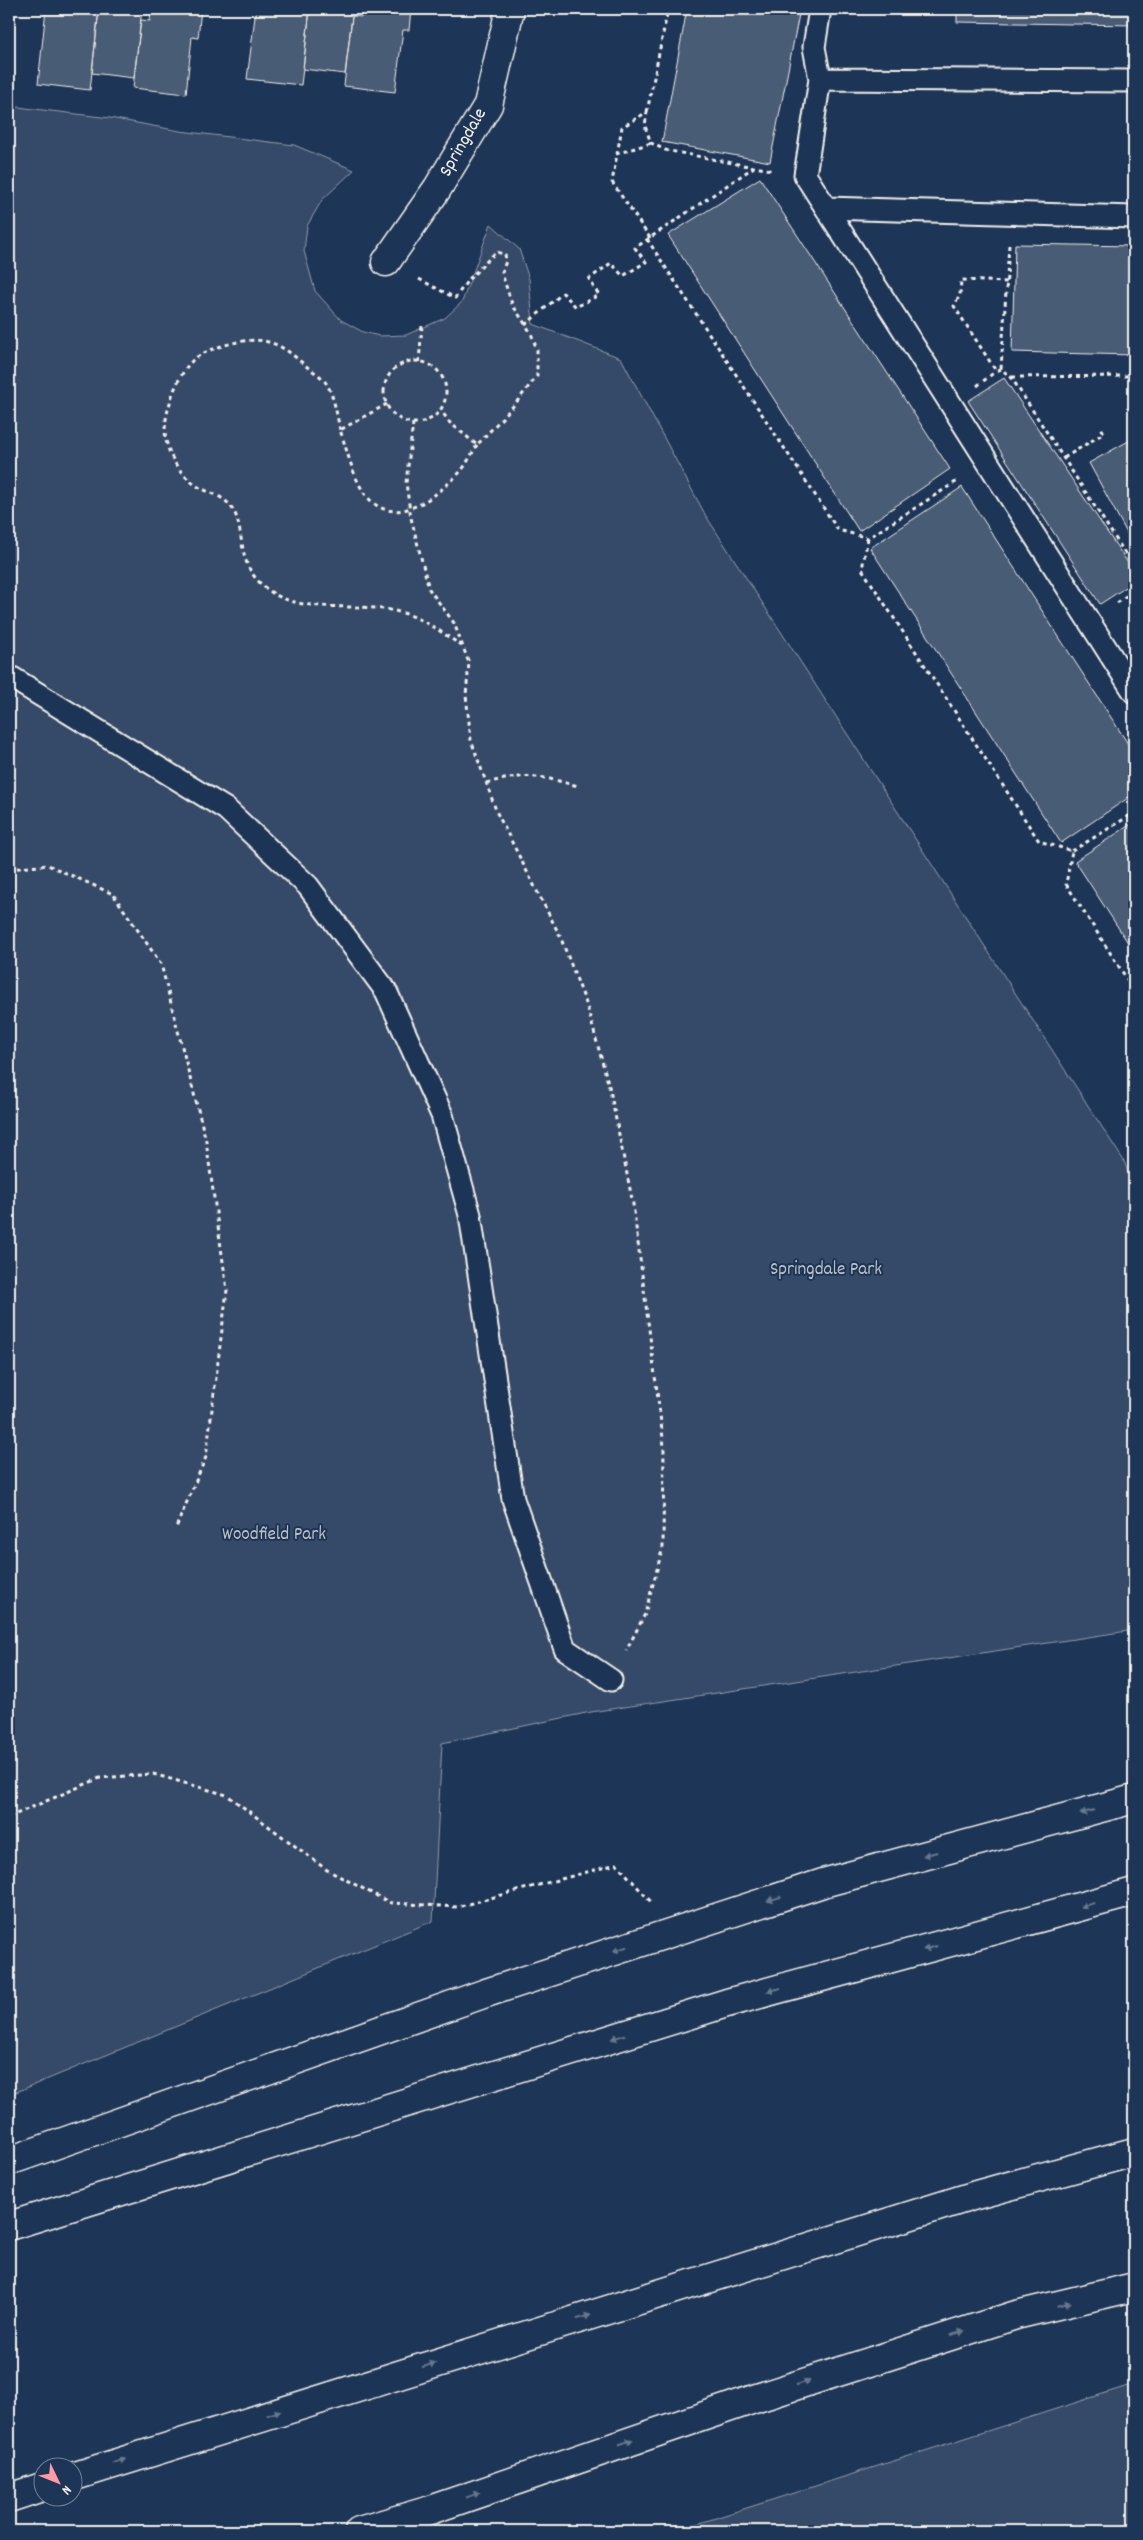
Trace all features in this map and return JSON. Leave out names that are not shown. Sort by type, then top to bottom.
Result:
[{"type":"main road","name":"Springdale","points":[[386,262],[437,189],[488,105],[510,9]]},
{"type":"main road","points":[[9,2161],[486,1993],[823,1883],[1134,1799]]},
{"type":"main road","points":[[9,2226],[727,2003],[1134,1892]]},
{"type":"main road","points":[[82,2474],[976,2195],[1134,2152]]},
{"type":"main road","points":[[359,2531],[427,2512],[757,2398],[1007,2318],[1134,2287]]},
{"type":"main road","points":[[9,2498],[32,2490]]},
{"type":"lane","points":[[820,9],[814,47],[820,79],[805,175],[1134,692]]},
{"type":"lane","points":[[820,79],[1134,81]]},
{"type":"lane","points":[[826,208],[1012,215],[1134,217]]},
{"type":"lane","points":[[9,676],[226,809],[308,886],[386,991],[442,1114],[470,1215],[513,1499],[565,1649],[611,1680]]},
{"type":"path","points":[[651,143],[646,126],[647,112],[668,9]]},
{"type":"path","points":[[647,112],[622,127],[612,182],[838,530],[868,538]]},
{"type":"path","points":[[616,154],[651,143],[665,150],[805,175]]},
{"type":"path","points":[[525,325],[564,293],[576,307],[599,295],[589,279],[611,262],[623,276],[646,262],[635,248],[754,167]]},
{"type":"path","points":[[1012,215],[1006,282],[1002,368],[1011,377],[1134,567]]},
{"type":"path","points":[[455,298],[488,258],[496,252],[505,254],[506,261],[502,272],[504,280],[512,304],[531,333],[536,350],[536,376],[515,404],[477,445],[462,470],[433,496],[410,510],[394,512],[374,503],[360,485],[340,430],[326,383],[285,348],[264,341],[231,342],[193,360],[172,396],[166,417],[166,443],[178,470],[199,487],[218,496],[232,508],[240,534],[242,553],[254,575],[270,592],[290,602],[305,605],[375,607],[401,612],[428,625],[463,646]]},
{"type":"path","points":[[1002,368],[996,371],[954,306],[960,295],[961,280],[1006,282]]},
{"type":"path","points":[[419,362],[422,326]]},
{"type":"path","points":[[408,362],[419,362],[429,364],[438,371],[444,380],[446,395],[441,410],[423,422],[413,423],[397,418],[387,404],[384,393],[386,382],[391,374],[408,362]]},
{"type":"path","points":[[1011,377],[1134,376]]},
{"type":"path","points":[[340,430],[387,404]]},
{"type":"path","points":[[441,410],[449,422],[477,445]]},
{"type":"path","points":[[413,423],[406,483],[410,510],[430,589],[454,624],[469,663],[466,695],[471,740],[497,813],[560,936],[587,1006],[610,1090],[633,1204],[664,1446],[663,1547],[645,1614],[611,1680]]},
{"type":"path","points":[[1064,458],[1104,432],[1100,426]]},
{"type":"path","points":[[987,462],[868,538],[862,569],[1039,841],[1072,851]]},
{"type":"path","points":[[486,783],[519,775],[540,776],[578,786]]},
{"type":"path","points":[[1134,813],[1072,851],[1066,884],[1134,990]]},
{"type":"path","points":[[9,869],[48,865],[113,894],[161,964],[206,1141],[227,1290],[206,1457],[174,1530]]},
{"type":"path","points":[[9,1817],[100,1778],[153,1774],[227,1795],[327,1870],[390,1903],[457,1907],[617,1864],[677,1931]]},
{"type":"green space","points":[[9,106],[110,118],[180,131],[294,145],[354,170],[322,200],[307,226],[304,251],[315,291],[341,320],[363,332],[379,336],[406,335],[445,318],[462,302],[491,224],[519,249],[529,279],[533,324],[621,358],[706,516],[1124,1161],[1134,1189],[1134,1630],[591,1712],[442,1743],[433,1921],[9,2095]]},
{"type":"green space","points":[[1134,2384],[1134,2531],[675,2531]]},
{"type":"building","points":[[46,9],[99,9],[90,90],[38,84]]},
{"type":"building","points":[[99,9],[142,9],[134,78],[92,73]]},
{"type":"building","points":[[151,9],[201,9],[198,38],[192,37],[186,94],[133,88],[141,20],[150,21]]},
{"type":"building","points":[[256,9],[310,9],[301,85],[247,79]]},
{"type":"building","points":[[310,9],[353,9],[345,74],[303,69]]},
{"type":"building","points":[[363,9],[411,9],[409,30],[403,30],[395,92],[344,86],[352,16],[362,17]]},
{"type":"building","points":[[687,9],[800,9],[770,162],[662,142]]},
{"type":"building","points":[[957,9],[1134,9],[1134,25],[957,22]]},
{"type":"building","points":[[760,178],[950,469],[859,531],[668,235]]},
{"type":"building","points":[[1015,244],[1134,246],[1134,355],[1012,352]]},
{"type":"building","points":[[1004,378],[1134,572],[1134,582],[1100,604],[968,401]]},
{"type":"building","points":[[1134,438],[1134,546],[1089,463]]},
{"type":"building","points":[[962,487],[1134,753],[1134,794],[1061,843],[870,548]]},
{"type":"building","points":[[1134,822],[1134,952],[1075,861]]},
{"type":"park label","name":"Springdale Park","points":[[826,1270]]},
{"type":"park label","name":"Woodfield Park","points":[[274,1535]]}]
